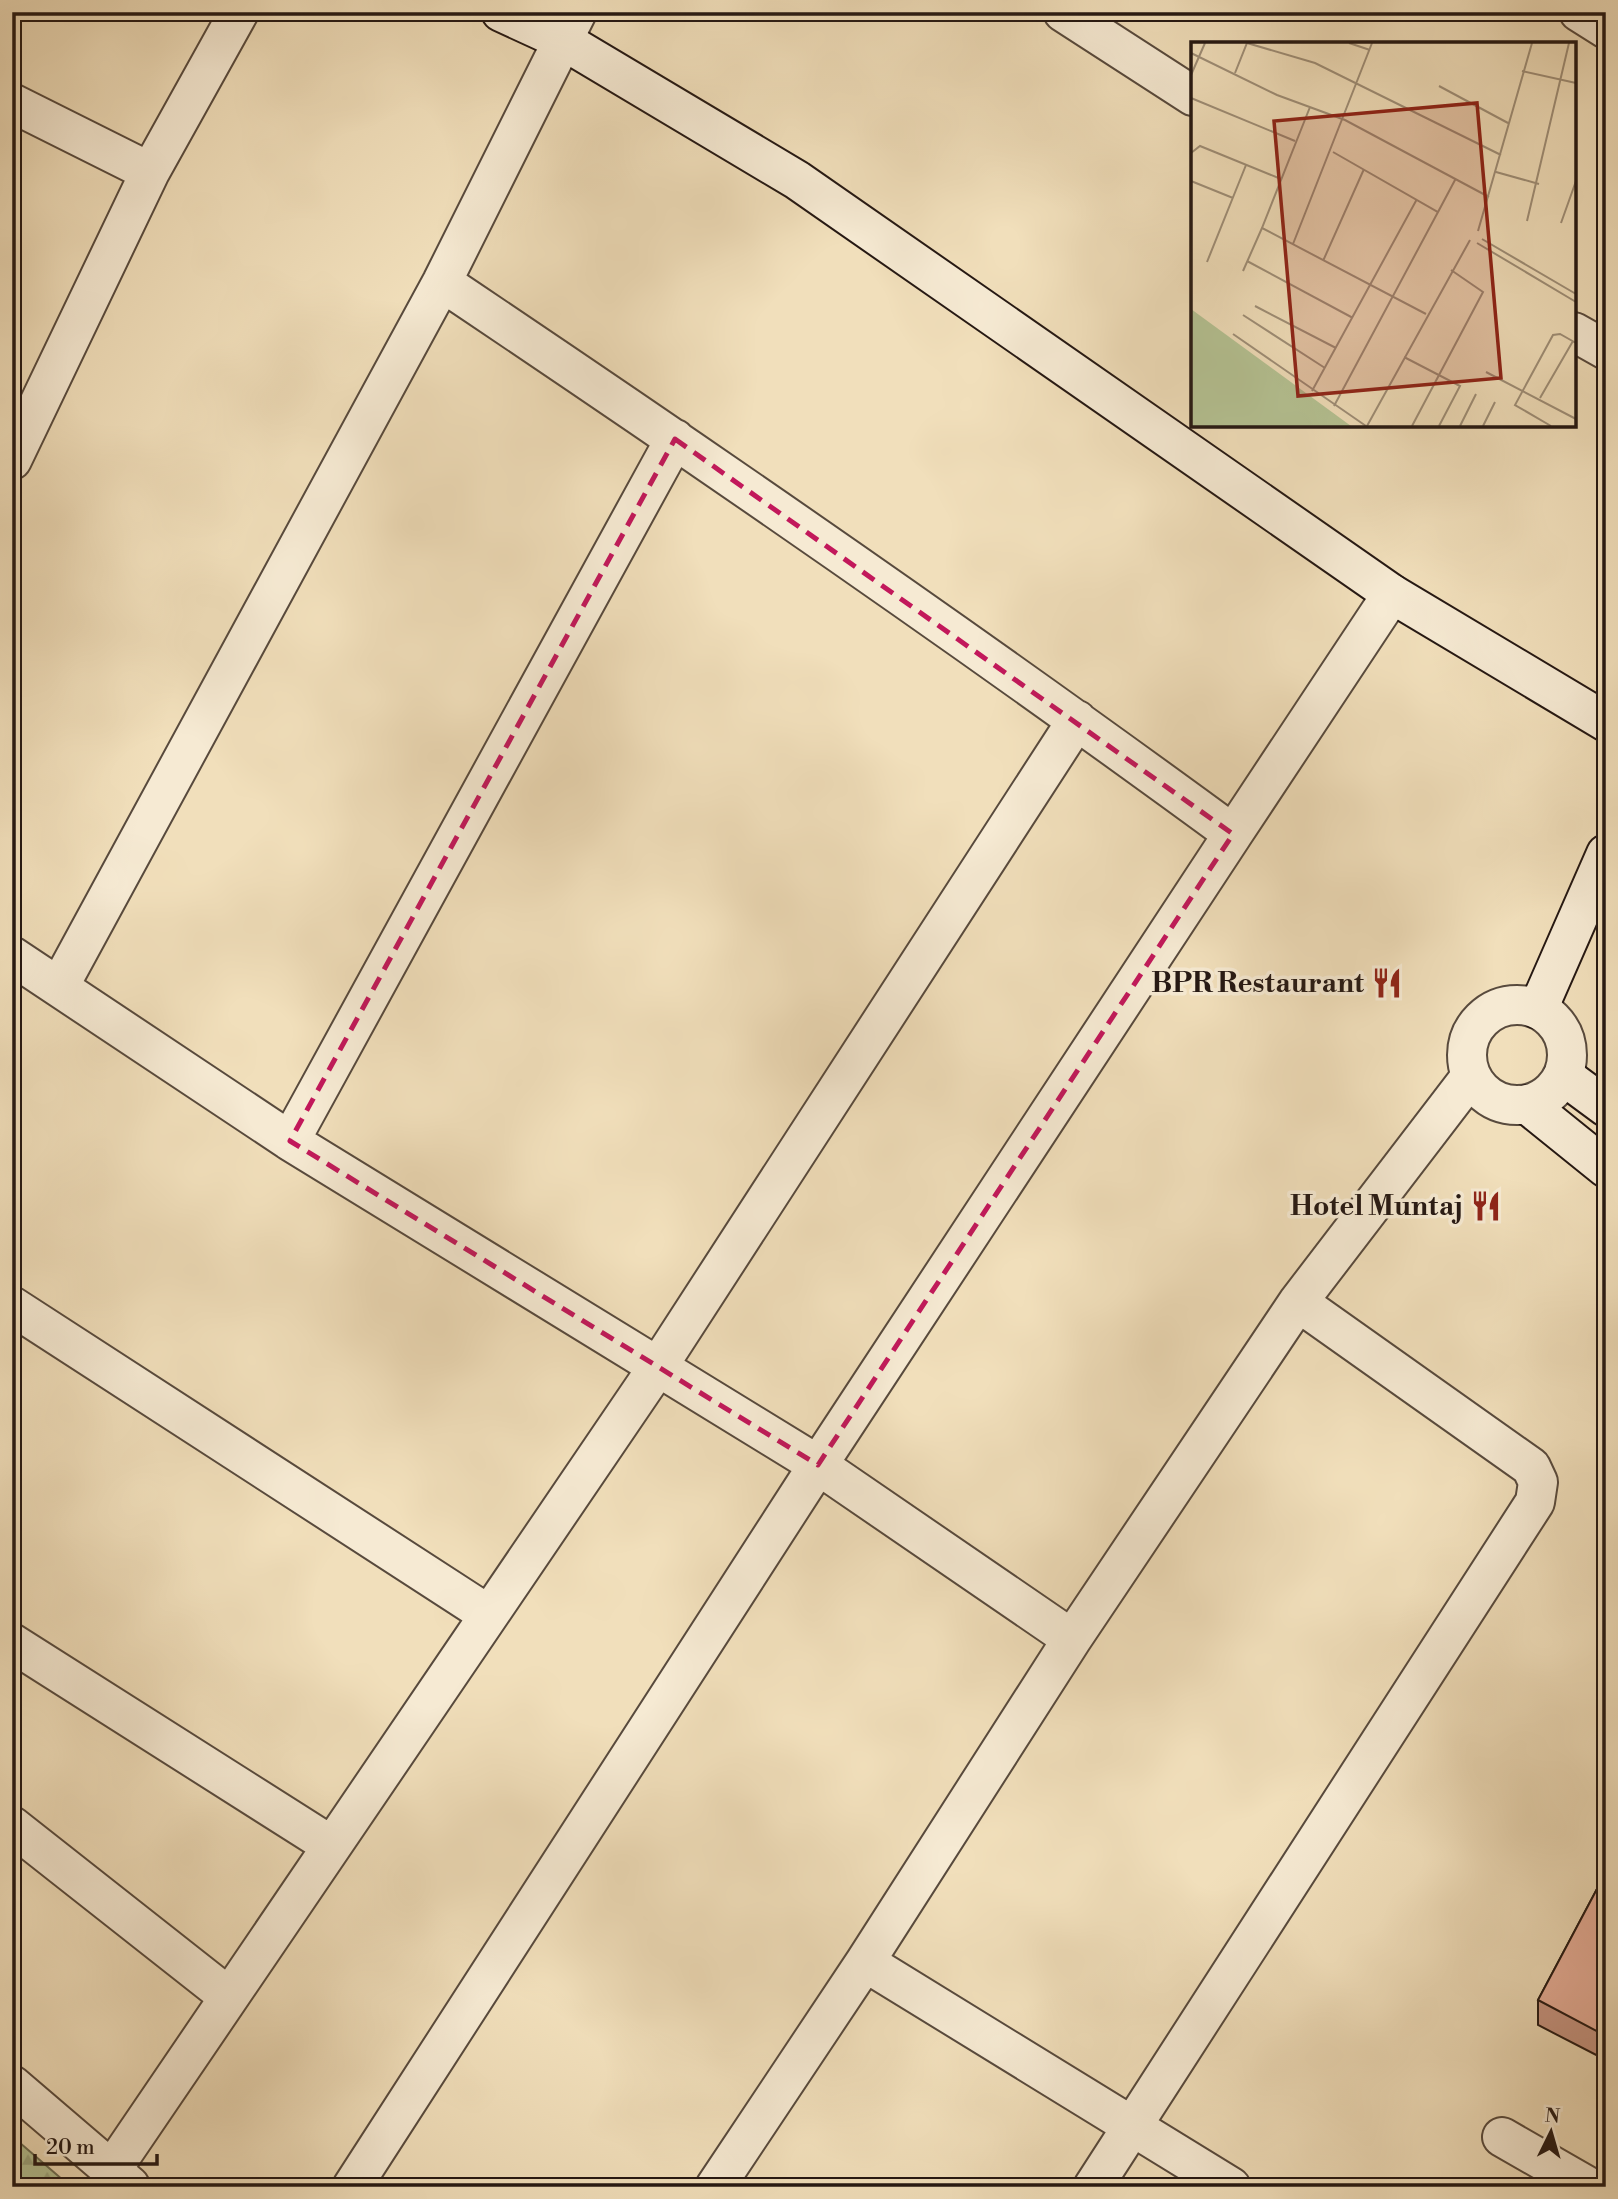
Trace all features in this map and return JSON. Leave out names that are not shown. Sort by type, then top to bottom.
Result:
[{"type":"street","points":[[12,460],[150,172],[239,12]]},
{"type":"street","points":[[501,12],[570,27],[797,180],[1392,594],[1606,722]]},
{"type":"street","points":[[1063,12],[1191,95]]},
{"type":"street","points":[[1579,12],[1606,29]]},
{"type":"street","points":[[60,985],[442,282],[570,27]]},
{"type":"street","points":[[12,103],[150,172]]},
{"type":"street","points":[[442,282],[675,439],[1077,720],[1233,834]]},
{"type":"street","points":[[1576,332],[1606,350]]},
{"type":"street","points":[[290,1141],[675,439]]},
{"type":"street","points":[[352,2187],[818,1465],[1392,594]]},
{"type":"street","points":[[12,2085],[121,2179],[229,1997],[657,1368],[1077,720]]},
{"type":"street","points":[[1538,1009],[1606,854]]},
{"type":"street","points":[[12,956],[60,985],[290,1141],[818,1465],[1072,1639]]},
{"type":"street","points":[[1521,1005],[1538,1009],[1551,1018],[1564,1038],[1567,1061],[1564,1076],[1543,1099],[1528,1105],[1495,1101],[1481,1091],[1471,1076],[1467,1060],[1468,1043],[1476,1027],[1488,1014],[1504,1007],[1521,1005]]},
{"type":"street","points":[[715,2187],[865,1962],[1072,1639],[1298,1303],[1471,1076]]},
{"type":"street","points":[[1564,1076],[1606,1107]]},
{"type":"street","points":[[1528,1105],[1606,1168]]},
{"type":"street","points":[[1093,2187],[1535,1502],[1538,1482],[1531,1467],[1298,1303]]},
{"type":"street","points":[[12,1306],[489,1615]]},
{"type":"street","points":[[12,1643],[332,1846]]},
{"type":"street","points":[[12,1826],[229,1997]]},
{"type":"street","points":[[865,1962],[1231,2187]]},
{"type":"street","points":[[1502,2137],[1589,2187]]},
{"type":"highlighted area","points":[[675,439],[1233,834],[818,1465],[290,1141]]},
{"type":"green space","points":[[12,2136],[71,2187],[12,2187]]},
{"type":"building","points":[[1606,1872],[1606,2036],[1538,2000]]},
{"type":"place","name":"BPR Restaurant","points":[[1387,983]]},
{"type":"place","name":"Hotel Muntaj","points":[[1486,1206]]}]
